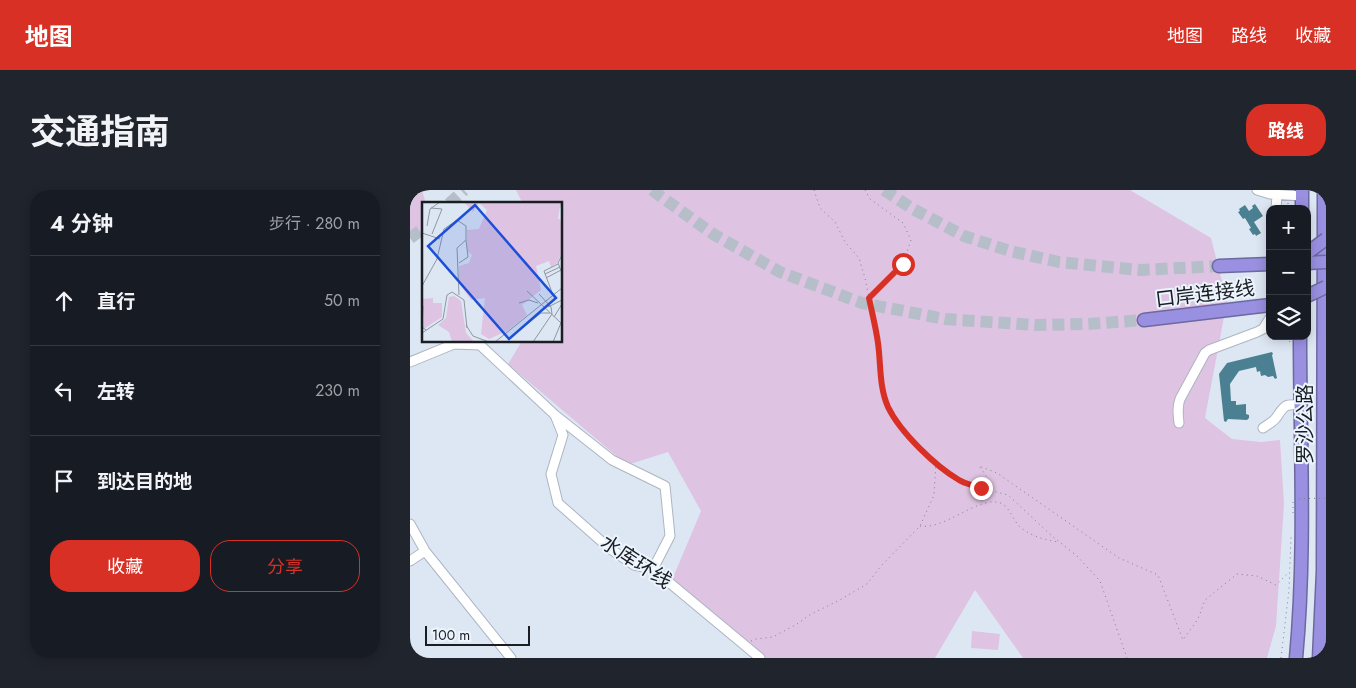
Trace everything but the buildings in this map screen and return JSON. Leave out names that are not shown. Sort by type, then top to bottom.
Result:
[{"type":"highway","name":"罗沙公路","points":[[1322,650],[1325,568],[1324,190]]},
{"type":"highway","points":[[1311,250],[1326,238]]},
{"type":"highway","points":[[1311,263],[1326,262]]},
{"type":"highway","name":"口岸连接线","points":[[1219,266],[1266,264]]},
{"type":"highway","points":[[1309,295],[1325,286]]},
{"type":"highway","points":[[1311,300],[1326,298]]},
{"type":"highway","name":"口岸连接线","points":[[1144,320],[1266,305]]},
{"type":"highway","name":"罗沙公路","points":[[1296,658],[1300,595],[1300,340]]},
{"type":"street","points":[[1257,190],[1302,198]]},
{"type":"street","points":[[1276,205],[1277,195]]},
{"type":"street","points":[[1180,423],[1178,404],[1205,353],[1257,332],[1263,329],[1266,324]]},
{"type":"street","points":[[410,362],[454,344],[480,345],[555,415],[612,460],[665,486],[670,536],[653,569]]},
{"type":"street","points":[[1262,428],[1275,419],[1282,408],[1288,405],[1300,405]]},
{"type":"street","name":"水库环线","points":[[555,415],[563,435],[551,474],[558,503],[609,548],[634,565],[653,569],[760,658]]},
{"type":"street","points":[[410,524],[425,552],[511,658]]},
{"type":"street","points":[[410,561],[425,552]]},
{"type":"path","points":[[814,190],[820,208],[835,222],[845,242],[859,258],[878,343],[882,384],[888,406],[898,423],[936,462],[960,481],[1008,495],[1077,556],[1100,581],[1126,658]]},
{"type":"path","points":[[865,190],[870,199],[903,222],[911,240],[903,264],[869,298]]},
{"type":"path","points":[[743,644],[756,639],[773,637],[867,584],[881,566],[920,526],[934,495],[936,462]]},
{"type":"path","points":[[981,488],[987,477],[979,466],[997,473],[1014,484],[1119,558],[1158,575],[1183,640],[1198,618],[1205,600],[1237,574],[1257,576],[1276,585],[1289,572]]},
{"type":"path","points":[[1292,519],[1293,499],[1326,498]]},
{"type":"path","points":[[920,526],[925,527],[935,524],[984,503],[998,502],[1008,509],[1018,525],[1025,530],[1044,540],[1059,542]]},
{"type":"path","points":[[1281,658],[1289,590],[1291,537]]},
{"type":"shaded area","points":[[410,190],[422,190],[425,202],[422,202],[422,237],[410,238]]},
{"type":"shaded area","points":[[516,190],[1130,190],[1211,238],[1227,301],[1205,418],[1232,439],[1261,442],[1280,440],[1284,504],[1276,626],[1267,658],[1023,658],[975,590],[935,658],[765,658],[672,580],[701,511],[668,452],[627,465],[508,364],[521,342],[562,342],[562,202],[522,202]]},
{"type":"shaded area","points":[[972,631],[1000,634],[998,650],[971,648]]},
{"type":"tunnel","points":[[451,202],[464,190]]},
{"type":"tunnel","points":[[652,190],[713,234],[780,272],[862,303],[945,319],[1035,325],[1144,320]]},
{"type":"tunnel","points":[[884,190],[913,209],[964,236],[1010,251],[1059,262],[1140,270],[1219,266]]},
{"type":"tunnel","points":[[410,238],[422,229]]},
{"type":"route","points":[[903,264],[869,298],[878,343],[882,384],[888,406],[911,440],[943,469],[960,481],[981,488]]}]
